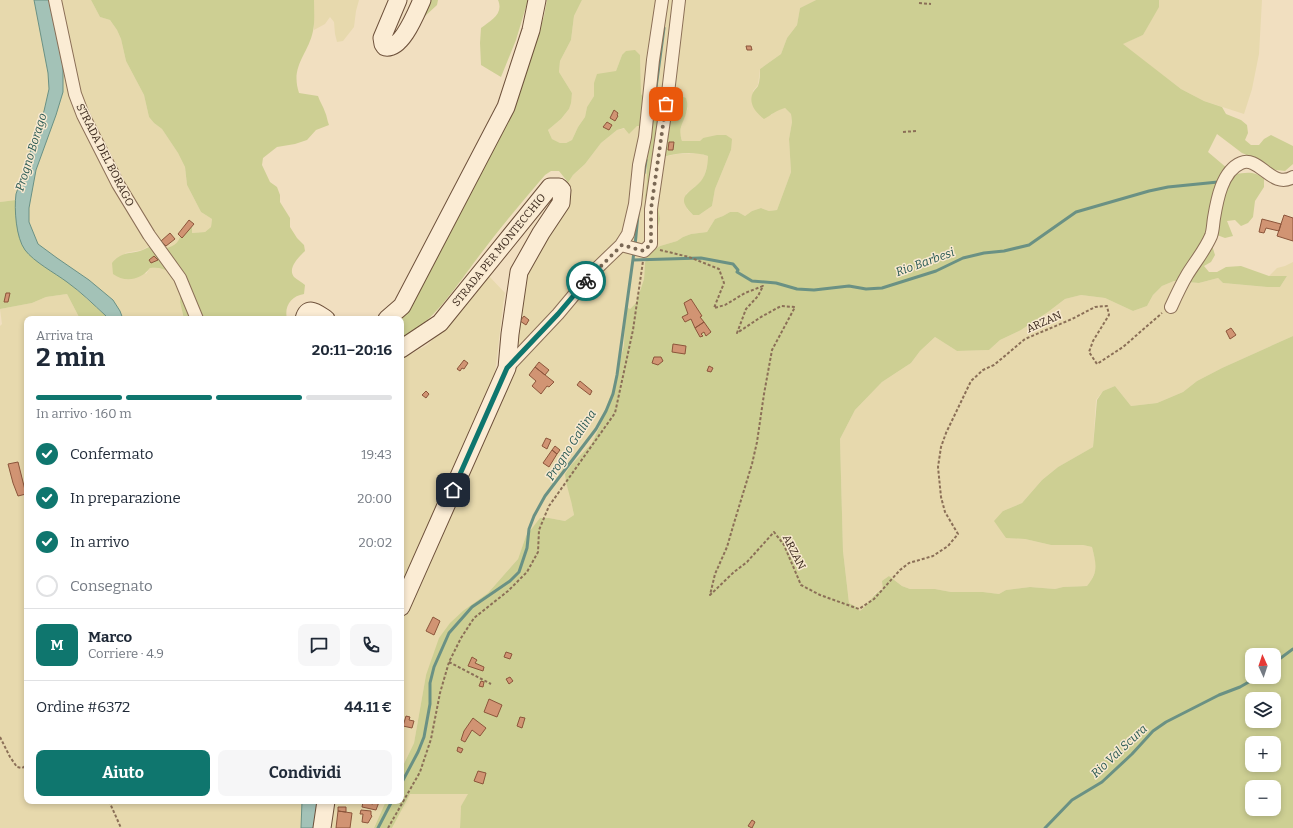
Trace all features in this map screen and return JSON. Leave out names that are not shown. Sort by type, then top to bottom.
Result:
[{"type":"street","name":"STRADA DEL BORAGO","points":[[54,0],[75,94],[83,115],[118,184],[149,235],[180,278],[196,316]]},
{"type":"street","points":[[398,0],[382,38],[385,48],[395,46],[405,34],[422,0]]},
{"type":"street","points":[[390,316],[402,306],[506,107],[531,30],[537,0]]},
{"type":"street","points":[[404,600],[507,368],[558,314],[594,271],[624,246],[635,204],[662,0]]},
{"type":"street","points":[[624,246],[647,248],[651,244],[651,209],[668,93],[679,0]]},
{"type":"street","points":[[1172,305],[1187,275],[1212,235],[1214,217],[1222,185],[1234,168],[1241,163],[1248,161],[1255,164],[1272,177],[1282,180],[1293,177]]},
{"type":"street","name":"STRADA PER MONTECCHIO","points":[[404,347],[440,323],[550,187],[559,187],[562,190],[561,203],[541,232],[519,272],[510,334],[507,368]]},
{"type":"street","points":[[305,316],[309,311],[314,311],[322,316]]},
{"type":"street","points":[[322,828],[326,804]]},
{"type":"path","points":[[919,3],[931,4]]},
{"type":"path","points":[[903,132],[916,131]]},
{"type":"path","points":[[404,800],[420,772],[430,739],[440,693],[449,662],[461,638],[474,618],[508,591],[527,572],[538,552],[539,530],[549,506],[615,413],[633,330],[647,248]]},
{"type":"path","name":"ARZAN","points":[[647,248],[689,257],[719,269],[724,283],[714,308],[726,306],[745,293],[763,286],[758,296],[746,309],[737,333],[781,306],[795,307],[772,350],[752,464],[733,529],[715,574],[710,595],[747,562],[774,532],[784,545],[801,585],[820,595],[859,609],[874,599],[900,570],[909,563],[933,556],[948,546],[958,534],[945,512],[941,497],[938,467],[941,447],[946,433],[971,381],[983,370],[994,365],[1025,339],[1095,306],[1107,306],[1109,315],[1093,341],[1090,352],[1097,364],[1123,347],[1172,305]]},
{"type":"path","points":[[449,662],[491,684]]},
{"type":"path","points":[[0,737],[17,767],[24,767]]},
{"type":"path","points":[[110,804],[121,828]]},
{"type":"path","points":[[388,828],[402,804]]},
{"type":"shaded area","points":[[0,0],[34,0],[48,73],[49,89],[44,111],[16,194],[16,200],[0,202]]},
{"type":"shaded area","points":[[49,0],[91,0],[100,17],[110,20],[117,30],[121,39],[126,61],[144,95],[149,117],[162,129],[178,153],[185,167],[187,185],[201,212],[212,219],[211,227],[205,232],[192,233],[192,227],[181,237],[177,244],[170,247],[158,249],[149,246],[142,250],[125,253],[146,274],[150,268],[157,267],[167,269],[181,283],[180,302],[183,316],[122,316],[113,300],[89,280],[38,244],[29,222],[29,208],[36,170],[56,115],[63,66]]},
{"type":"shaded area","points":[[314,0],[359,0],[354,27],[343,41],[337,42],[334,22],[330,17],[325,24],[314,30]]},
{"type":"shaded area","points":[[582,0],[816,0],[800,8],[797,25],[787,38],[781,54],[760,69],[758,85],[753,91],[771,115],[777,110],[785,108],[791,114],[792,122],[789,139],[791,172],[777,210],[769,211],[761,208],[752,211],[745,216],[738,212],[730,212],[715,219],[707,232],[691,234],[683,237],[677,241],[660,246],[647,255],[644,279],[636,303],[630,309],[625,307],[624,345],[613,388],[601,423],[592,443],[572,464],[571,501],[574,515],[565,521],[549,518],[526,536],[518,559],[488,593],[464,610],[426,675],[414,743],[404,764],[404,606],[495,397],[521,281],[566,186],[573,175],[585,164],[601,143],[617,130],[637,126],[646,126],[647,182],[645,196],[657,202],[659,168],[663,157],[677,154],[699,153],[708,156],[708,163],[703,180],[686,194],[687,209],[693,215],[699,215],[712,206],[715,189],[731,150],[703,138],[700,141],[682,141],[680,134],[681,125],[688,108],[686,99],[681,96],[672,102],[663,113],[654,112],[641,94],[640,55],[622,55],[616,71],[594,83],[594,96],[587,107],[585,117],[572,140],[566,143],[560,143],[552,139],[548,130],[561,119],[569,109],[572,93],[559,72],[560,61],[571,40],[574,16]]},
{"type":"shaded area","points":[[1159,0],[1262,0],[1259,54],[1252,89],[1244,114],[1204,101],[1181,89],[1122,44],[1143,35],[1158,7]]},
{"type":"shaded area","points":[[1293,262],[1293,336],[1222,368],[1197,381],[1183,392],[1157,403],[1131,406],[1115,386],[1103,391],[1096,400],[1093,447],[1058,467],[1042,480],[1022,503],[1003,511],[1006,538],[1025,539],[1051,545],[1083,545],[1092,547],[1097,567],[1091,581],[1087,586],[1063,587],[1055,589],[1030,587],[1006,590],[999,594],[983,592],[951,592],[935,589],[910,589],[902,586],[889,576],[883,589],[875,593],[867,606],[861,612],[849,603],[843,551],[840,439],[855,410],[882,382],[911,363],[920,351],[935,337],[957,351],[989,350],[1000,340],[1021,330],[1065,299],[1081,295],[1105,298],[1133,311],[1147,306],[1153,295],[1162,286],[1174,281],[1199,283],[1218,278],[1223,283],[1280,287],[1287,276],[1269,276],[1277,268]]},
{"type":"shaded area","points":[[488,275],[505,293],[495,374],[404,579],[404,357],[427,345],[458,315],[477,292]]},
{"type":"shaded area","points":[[67,294],[78,316],[24,316],[24,804],[302,804],[301,828],[0,828],[0,326],[2,324],[0,309],[32,303],[46,297]]},
{"type":"shaded area","points":[[409,794],[469,794],[461,806],[460,828],[392,828]]},
{"type":"shaded area","points":[[327,804],[385,804],[374,828],[328,828]]},
{"type":"green space","points":[[91,0],[314,0],[313,31],[298,68],[297,84],[299,93],[318,96],[329,125],[316,130],[307,140],[277,147],[263,158],[262,165],[270,182],[277,187],[280,195],[280,202],[290,218],[290,227],[297,238],[304,245],[305,251],[295,263],[292,270],[294,277],[305,285],[304,294],[292,299],[288,306],[286,316],[183,316],[180,302],[181,283],[171,273],[160,268],[150,268],[138,278],[133,279],[123,279],[113,274],[112,263],[118,257],[150,247],[160,248],[172,246],[179,240],[182,230],[192,227],[192,233],[205,232],[211,227],[212,219],[201,212],[187,185],[185,167],[178,153],[162,129],[149,117],[144,95],[126,61],[121,39],[117,30],[110,20],[100,17]]},
{"type":"green space","points":[[424,0],[438,0],[437,5],[423,18]]},
{"type":"green space","points":[[498,0],[528,0],[516,40],[501,77],[481,65],[480,43],[481,28],[498,13]]},
{"type":"green space","points":[[547,0],[582,0],[574,16],[571,40],[560,61],[559,72],[572,93],[571,103],[569,109],[561,119],[548,130],[552,139],[560,143],[566,143],[572,140],[585,117],[587,107],[594,96],[594,83],[597,74],[616,71],[622,55],[626,51],[635,50],[640,55],[641,94],[654,112],[663,113],[672,102],[681,96],[686,98],[687,108],[680,132],[682,141],[700,141],[703,138],[717,135],[726,135],[732,139],[731,150],[715,189],[712,206],[699,215],[693,215],[687,209],[684,199],[688,192],[703,179],[708,162],[708,156],[697,153],[686,153],[663,157],[659,168],[661,190],[657,202],[660,219],[658,227],[649,217],[646,208],[646,126],[637,126],[629,134],[624,128],[617,130],[601,143],[585,164],[573,175],[566,186],[567,181],[559,171],[551,171],[545,175],[499,230],[442,305],[422,324],[404,336],[404,316],[390,316],[534,47],[544,16]]},
{"type":"green space","points":[[816,0],[1159,0],[1159,7],[1143,35],[1123,44],[1181,89],[1204,101],[1222,107],[1226,114],[1241,120],[1247,125],[1248,133],[1245,140],[1251,145],[1259,145],[1264,139],[1271,135],[1293,146],[1293,164],[1285,171],[1260,168],[1249,156],[1242,153],[1217,134],[1208,152],[1234,174],[1257,174],[1264,179],[1264,187],[1255,201],[1253,217],[1248,223],[1241,226],[1235,220],[1227,221],[1233,236],[1225,238],[1217,235],[1210,239],[1215,255],[1211,262],[1204,266],[1209,272],[1217,272],[1226,267],[1241,266],[1269,276],[1287,276],[1280,287],[1223,283],[1218,278],[1199,283],[1174,281],[1162,286],[1153,295],[1147,306],[1133,311],[1105,298],[1081,295],[1065,299],[1021,330],[1000,340],[989,350],[957,351],[935,337],[920,351],[911,363],[882,382],[855,410],[840,439],[843,551],[849,603],[860,611],[879,591],[883,589],[882,581],[889,576],[902,586],[910,589],[935,589],[951,592],[983,592],[999,594],[1006,590],[1030,587],[1055,589],[1063,587],[1087,586],[1091,581],[1096,567],[1092,547],[1083,545],[1051,545],[1025,539],[1006,538],[994,521],[1003,511],[1022,503],[1042,480],[1058,467],[1093,447],[1097,400],[1103,391],[1115,386],[1131,406],[1157,403],[1183,392],[1197,381],[1222,368],[1293,336],[1293,828],[460,828],[461,806],[468,794],[410,794],[392,828],[374,828],[385,804],[404,804],[404,764],[414,743],[426,675],[439,638],[450,623],[464,610],[488,593],[518,559],[526,536],[540,518],[565,521],[574,515],[565,474],[572,464],[592,443],[601,423],[613,388],[624,345],[625,306],[630,309],[636,303],[644,279],[647,255],[660,246],[677,241],[683,237],[691,234],[707,232],[715,219],[730,212],[738,212],[745,216],[752,211],[761,208],[769,211],[777,210],[791,172],[789,139],[792,122],[791,114],[785,108],[764,119],[755,110],[751,99],[759,84],[760,69],[781,54],[787,38],[797,25],[800,8]]},
{"type":"green space","points":[[16,200],[15,206],[39,263],[68,282],[106,316],[78,316],[67,294],[46,297],[32,303],[0,309],[0,202]]},
{"type":"water","name":"Progno Borago","points":[[34,0],[49,0],[63,66],[63,92],[36,170],[29,208],[29,222],[38,244],[89,280],[113,300],[122,316],[106,316],[77,290],[39,263],[25,250],[22,245],[18,231],[15,207],[16,194],[44,111],[49,89],[48,73]]},
{"type":"water","points":[[302,804],[321,804],[319,828],[301,828]]},
{"type":"building","points":[[746,46],[751,46],[752,50],[747,50]]},
{"type":"building","points":[[614,110],[618,113],[615,121],[610,118]]},
{"type":"building","points":[[607,122],[612,125],[609,130],[603,127]]},
{"type":"building","points":[[669,142],[674,142],[673,150],[668,150]]},
{"type":"building","points":[[1284,215],[1293,218],[1293,241],[1277,236]]},
{"type":"building","points":[[1262,219],[1281,224],[1279,231],[1266,228],[1264,233],[1259,232]]},
{"type":"building","points":[[189,220],[194,224],[182,238],[178,234]]},
{"type":"building","points":[[170,233],[175,239],[166,246],[161,241]]},
{"type":"building","points":[[154,256],[158,260],[151,263],[149,260]]},
{"type":"building","points":[[6,293],[10,293],[8,302],[4,302]]},
{"type":"building","points":[[691,299],[702,316],[700,317],[704,322],[695,328],[691,319],[685,322],[682,317],[688,314],[684,303]]},
{"type":"building","points":[[524,316],[529,320],[526,325],[520,321]]},
{"type":"building","points":[[704,322],[711,332],[706,336],[704,332],[701,334],[703,336],[700,337],[695,328]]},
{"type":"building","points":[[1231,328],[1236,335],[1230,339],[1226,331]]},
{"type":"building","points":[[673,344],[686,346],[685,354],[672,352]]},
{"type":"building","points":[[654,357],[661,357],[663,361],[658,365],[652,363]]},
{"type":"building","points":[[464,360],[468,363],[464,369],[462,368],[460,371],[457,369]]},
{"type":"building","points":[[539,362],[549,370],[545,375],[535,367]]},
{"type":"building","points":[[709,366],[713,368],[711,372],[707,371]]},
{"type":"building","points":[[535,367],[554,382],[549,387],[547,386],[541,394],[532,386],[536,381],[529,375]]},
{"type":"building","points":[[580,381],[592,391],[590,395],[577,385]]},
{"type":"building","points":[[426,391],[429,394],[426,398],[422,395]]},
{"type":"building","points":[[546,438],[551,440],[547,449],[542,446]]},
{"type":"building","points":[[555,446],[560,450],[557,454],[552,450]]},
{"type":"building","points":[[552,450],[557,454],[549,467],[543,463]]},
{"type":"building","points":[[18,462],[24,486],[24,494],[18,496],[8,464]]},
{"type":"building","points":[[433,617],[440,621],[434,635],[426,631]]},
{"type":"building","points":[[506,652],[512,654],[510,659],[504,657]]},
{"type":"building","points":[[472,657],[477,660],[475,663],[484,667],[483,671],[468,666]]},
{"type":"building","points":[[510,677],[513,681],[509,684],[506,679]]},
{"type":"building","points":[[481,681],[484,682],[483,687],[479,686]]},
{"type":"building","points":[[489,699],[502,705],[497,717],[484,712]]},
{"type":"building","points":[[406,716],[410,717],[409,720],[414,721],[412,728],[404,726]]},
{"type":"building","points":[[520,717],[525,718],[522,728],[517,726]]},
{"type":"building","points":[[473,718],[486,728],[480,736],[472,730],[465,742],[461,740],[464,731]]},
{"type":"building","points":[[458,747],[463,749],[461,753],[457,751]]},
{"type":"building","points":[[478,771],[486,773],[483,784],[474,781]]},
{"type":"building","points":[[363,804],[378,804],[376,810],[362,807]]},
{"type":"building","points":[[338,807],[346,807],[346,812],[338,811]]},
{"type":"building","points":[[361,810],[371,811],[372,816],[368,823],[362,822],[363,814],[360,814]]},
{"type":"building","points":[[338,811],[352,813],[350,828],[336,828]]},
{"type":"building","points":[[752,820],[755,822],[752,828],[748,826]]},
{"type":"waterway","name":"Progno Gallina","points":[[655,95],[664,28]]},
{"type":"waterway","name":"Progno Gallina","points":[[644,173],[646,160]]},
{"type":"waterway","name":"Rio Barbesi","points":[[633,260],[701,258],[733,264],[738,270],[737,272],[752,281],[776,283],[797,289],[814,290],[849,286],[866,289],[882,288],[936,271],[963,258],[1029,245],[1076,212],[1149,191],[1168,187],[1218,182]]},
{"type":"waterway","name":"Progno Gallina","points":[[635,246],[638,214]]},
{"type":"waterway","name":"Progno Gallina","points":[[404,778],[424,737],[430,704],[430,683],[434,667],[449,633],[472,607],[510,581],[519,572],[527,548],[529,529],[534,516],[545,496],[596,429],[606,411],[613,394],[617,375],[634,252]]},
{"type":"waterway","name":"Rio Val Scura","points":[[1281,658],[1293,649]]},
{"type":"waterway","name":"Rio Val Scura","points":[[1045,828],[1072,800],[1102,782],[1132,754],[1153,731],[1166,722],[1219,695],[1245,684]]},
{"type":"waterway","name":"Progno Gallina","points":[[378,828],[390,804]]},
{"type":"way so far","points":[[586,281],[594,271],[622,245],[644,251],[651,244],[651,209],[666,104]]},
{"type":"route","points":[[453,490],[507,368],[558,314],[586,281]]}]
